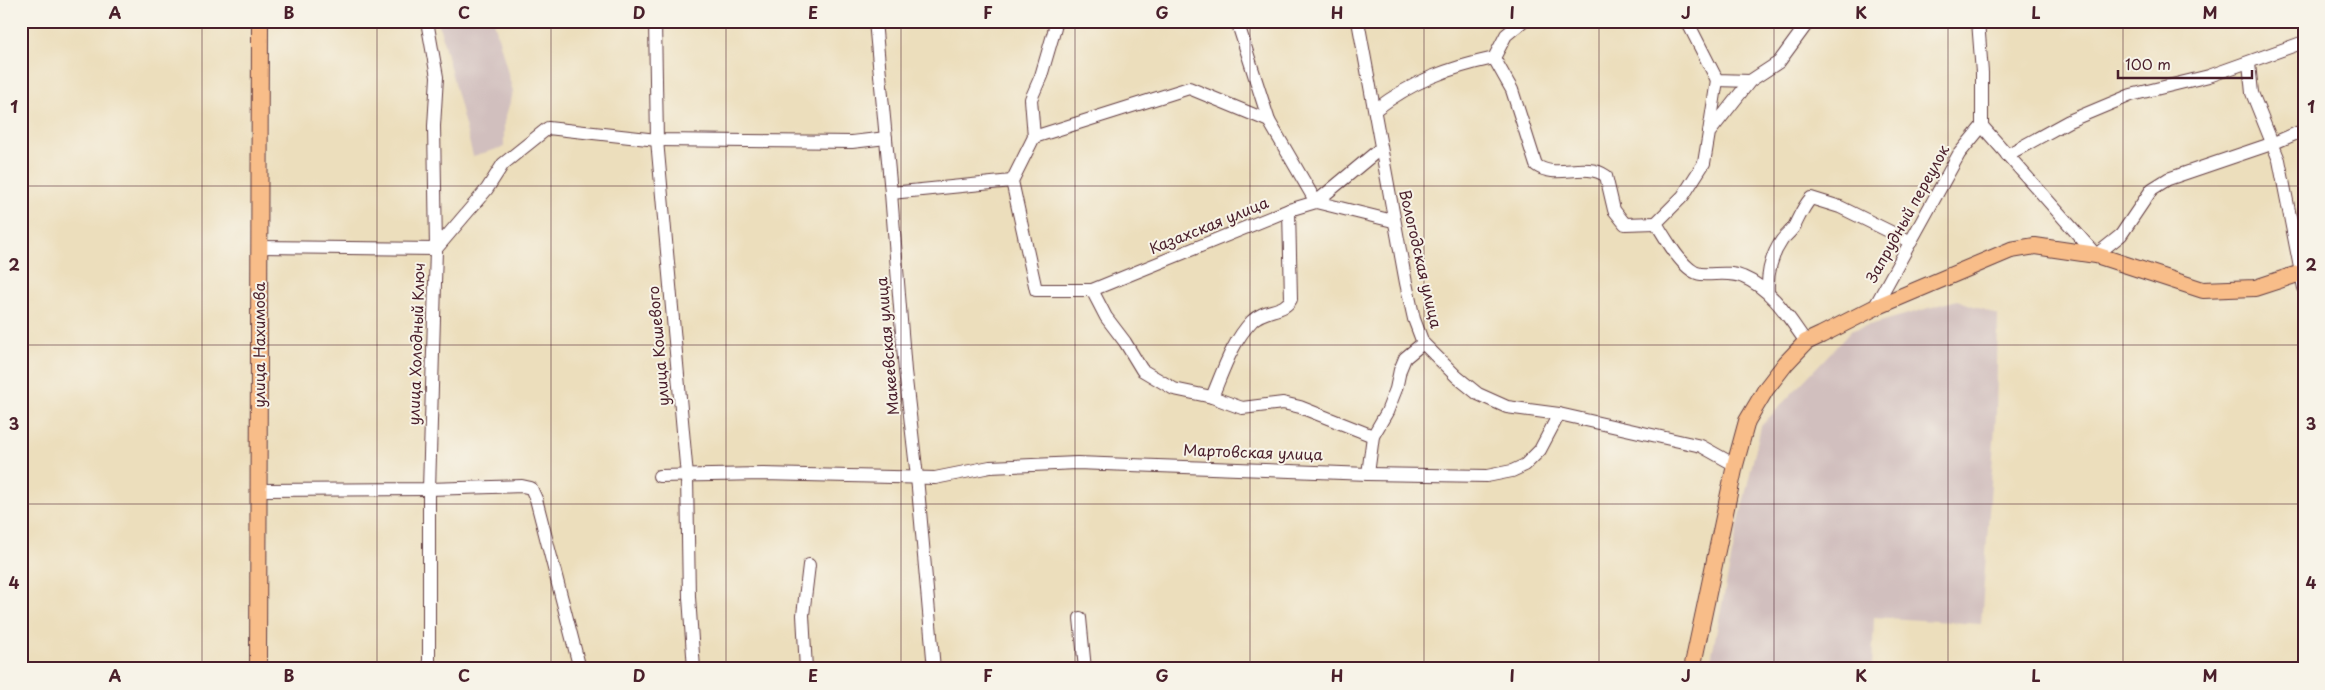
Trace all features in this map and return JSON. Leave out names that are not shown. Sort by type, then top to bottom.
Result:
[{"type":"main road","name":"улица Нахимова","points":[[258,669],[260,21]]},
{"type":"main road","points":[[1692,669],[1735,465],[1747,421],[1781,370],[1806,342],[1874,308],[2011,250],[2036,246],[2096,255],[2203,290],[2255,288],[2302,277]]},
{"type":"street","name":"улица Холодный Ключ","points":[[427,21],[437,77],[434,126],[436,249],[429,489],[429,669]]},
{"type":"street","name":"улица Кошевого","points":[[655,21],[658,140],[687,476],[689,597],[694,669]]},
{"type":"street","name":"Макеевская улица","points":[[875,21],[905,371],[917,477],[934,669]]},
{"type":"street","points":[[891,193],[1012,182],[1034,137],[1031,100],[1041,76],[1055,28],[1053,21]]},
{"type":"street","points":[[1237,21],[1269,121],[1316,202],[1393,221]]},
{"type":"street","name":"Вологодская улица","points":[[1358,21],[1393,221],[1414,319],[1423,343],[1456,377],[1478,394],[1507,407],[1559,414],[1700,446],[1735,465]]},
{"type":"street","points":[[1375,110],[1398,92],[1430,76],[1494,58],[1506,35],[1522,21]]},
{"type":"street","points":[[1494,58],[1512,90],[1536,165],[1542,169],[1553,170],[1597,170],[1606,176],[1614,210],[1625,224],[1656,224],[1683,196],[1704,163],[1709,133],[1717,80],[1687,21]]},
{"type":"street","points":[[1709,133],[1750,81],[1780,62],[1809,21]]},
{"type":"street","points":[[1978,21],[1982,73],[1982,126],[2096,255],[2122,235],[2152,189],[2168,179],[2274,143],[2304,130]]},
{"type":"street","points":[[2007,155],[2069,120],[2131,95],[2209,76],[2304,42]]},
{"type":"street","points":[[2249,63],[2252,93],[2274,143],[2279,160],[2302,277]]},
{"type":"street","points":[[1717,80],[1750,81]]},
{"type":"street","points":[[1034,137],[1189,88],[1269,121]]},
{"type":"street","name":"Запрудный переулок","points":[[1874,308],[1960,154],[1982,126]]},
{"type":"street","points":[[260,247],[436,249],[487,189],[503,164],[548,128],[658,140],[852,142],[886,138]]},
{"type":"street","points":[[1316,202],[1381,148]]},
{"type":"street","name":"Казахская улица","points":[[1012,182],[1036,290],[1092,290],[1289,210],[1316,202]]},
{"type":"street","points":[[1768,292],[1767,276],[1769,265],[1782,240],[1794,227],[1803,207],[1811,198],[1840,207],[1911,242]]},
{"type":"street","points":[[1212,397],[1233,348],[1253,320],[1270,309],[1282,308],[1288,305],[1292,299],[1289,210]]},
{"type":"street","points":[[1656,224],[1682,261],[1699,274],[1722,273],[1742,276],[1768,292],[1806,342]]},
{"type":"street","points":[[1092,290],[1106,317],[1125,342],[1142,370],[1174,389],[1212,397],[1242,408],[1283,403],[1300,407],[1373,436]]},
{"type":"street","points":[[1368,474],[1373,436],[1387,412],[1405,358],[1423,343]]},
{"type":"street","name":"Мартовская улица","points":[[659,476],[763,474],[848,478],[935,478],[990,467],[1077,463],[1368,474],[1487,476],[1512,471],[1524,465],[1540,450],[1559,414]]},
{"type":"street","points":[[260,490],[429,489],[522,486],[531,488],[536,499],[580,669]]},
{"type":"street","points":[[806,669],[803,615],[809,565]]},
{"type":"street","points":[[1080,618],[1085,669]]},
{"type":"shaded area","points":[[438,21],[494,21],[513,92],[504,122],[504,147],[473,156]]},
{"type":"shaded area","points":[[1957,300],[1998,315],[1996,413],[1981,624],[1874,617],[1872,669],[1709,669],[1737,530],[1761,426],[1852,330]]}]
